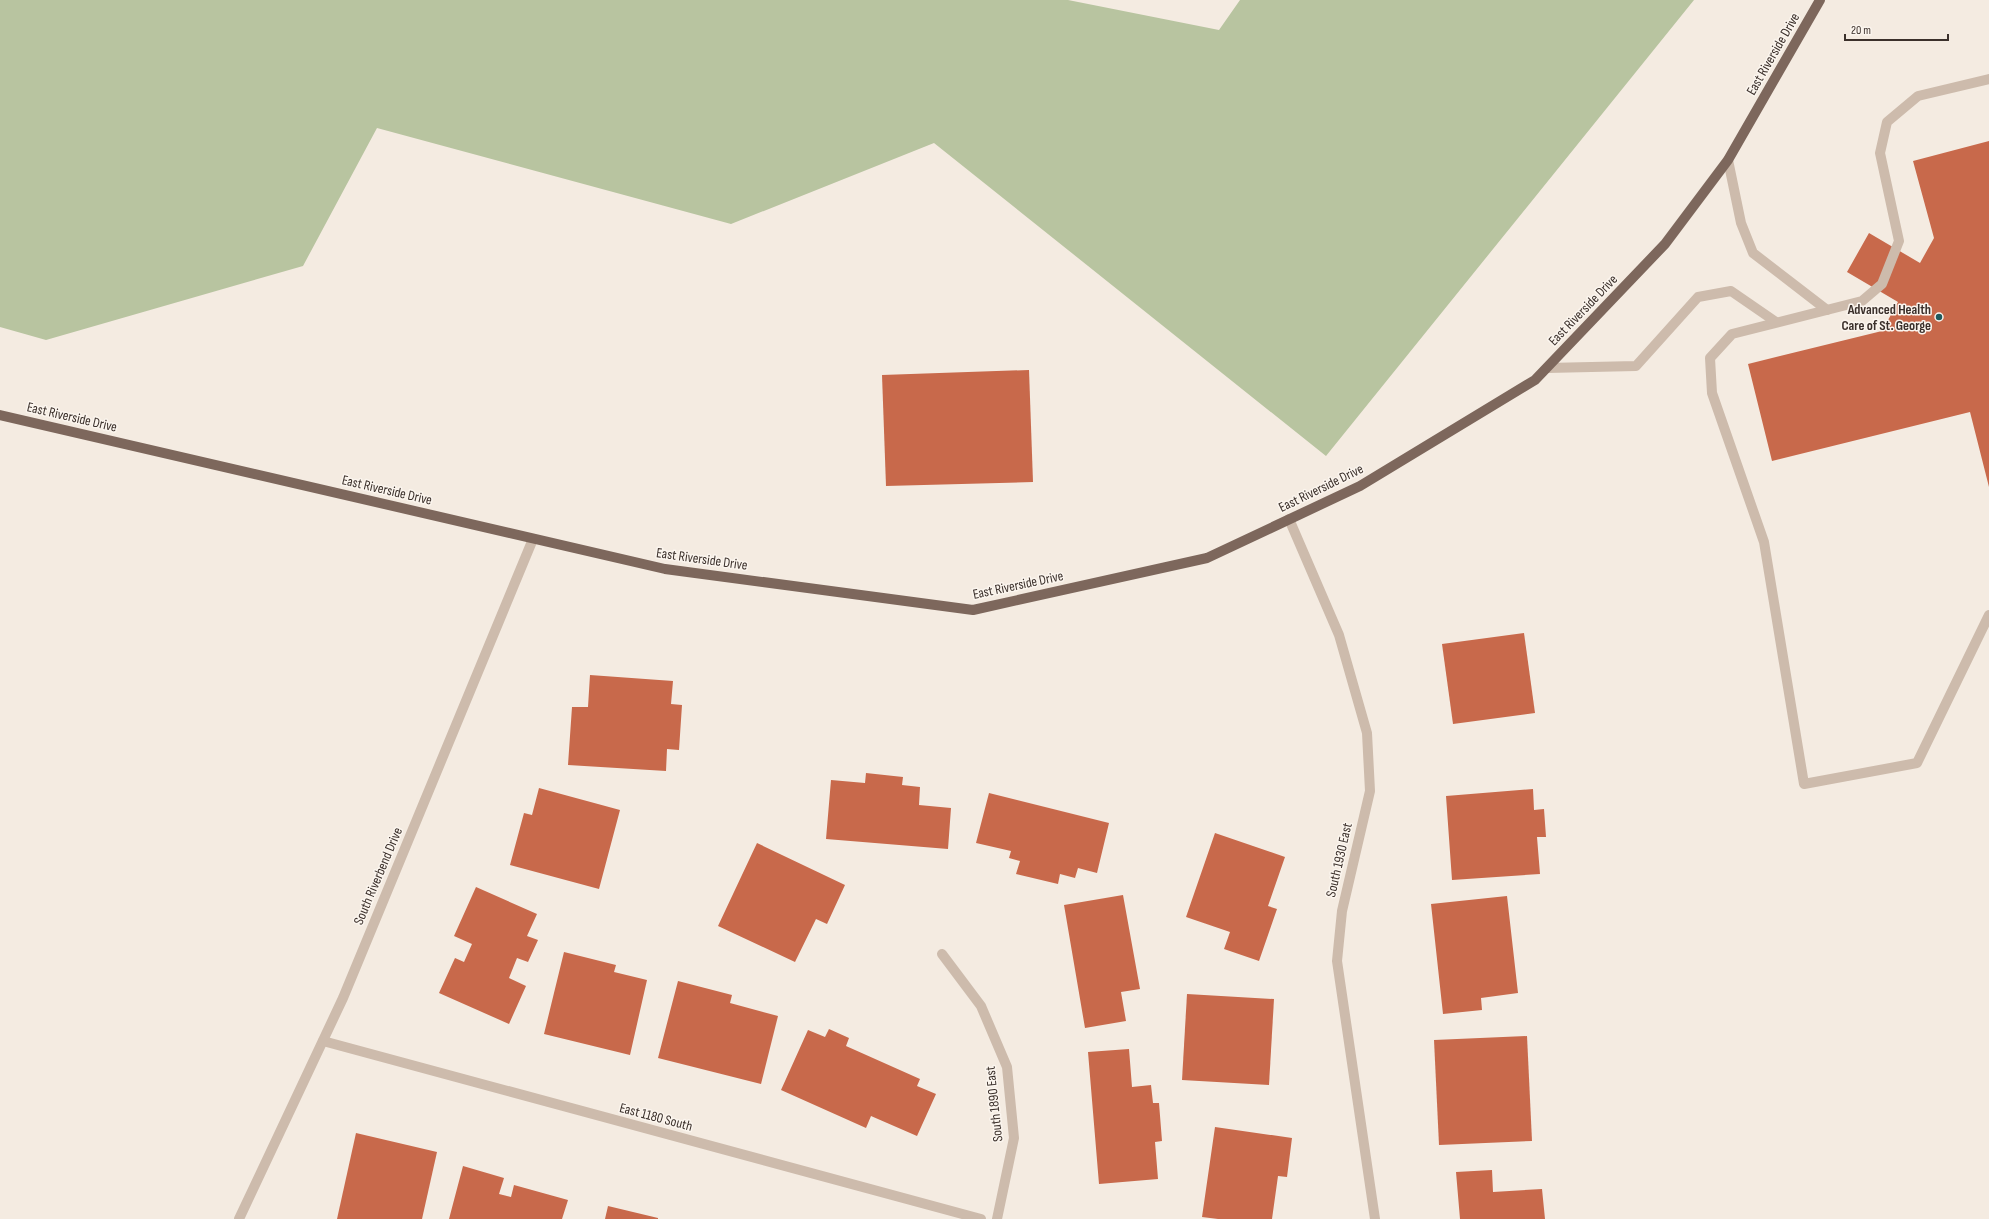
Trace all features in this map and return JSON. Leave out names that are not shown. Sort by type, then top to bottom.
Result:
[{"type":"main road","name":"East Riverside Drive","points":[[0,415],[665,569],[974,610],[1207,558],[1360,486],[1535,380],[1665,244],[1728,160],[1820,0]]},
{"type":"street","points":[[1989,79],[1918,96],[1887,122],[1880,153],[1899,241],[1882,284],[1862,301],[1732,334],[1710,358],[1712,393],[1764,542],[1804,784],[1917,763],[1989,615]]},
{"type":"street","points":[[1728,160],[1741,223],[1753,253],[1827,310]]},
{"type":"street","points":[[1547,368],[1636,366],[1698,297],[1731,291],[1776,322]]},
{"type":"street","name":"South 1930 East","points":[[1289,520],[1340,635],[1367,733],[1370,791],[1342,911],[1337,961],[1375,1219]]},
{"type":"street","name":"South Riverbend Drive","points":[[239,1219],[343,998],[533,539]]},
{"type":"street","name":"South 1890 East","points":[[942,954],[981,1006],[1007,1066],[1014,1138],[997,1219]]},
{"type":"street","name":"East 1180 South","points":[[323,1041],[981,1219]]},
{"type":"green space","points":[[0,0],[1068,0],[1219,30],[1240,0],[1694,0],[1326,456],[934,143],[731,224],[377,128],[303,266],[46,340],[0,327]]},
{"type":"building","name":"Advanced Health Care of St. George","points":[[1989,141],[1989,487],[1970,412],[1772,461],[1748,364],[1882,331],[1898,302],[1847,272],[1869,233],[1920,263],[1934,238],[1913,161]]},
{"type":"building","points":[[1029,370],[1033,482],[886,486],[882,375]]},
{"type":"building","points":[[1524,633],[1535,713],[1453,724],[1442,644]]},
{"type":"building","points":[[590,675],[673,681],[671,704],[682,705],[679,750],[667,749],[666,771],[568,765],[572,707],[588,707]]},
{"type":"building","points":[[866,773],[903,777],[902,785],[920,787],[919,805],[951,808],[948,849],[826,839],[831,780],[865,783]]},
{"type":"building","points":[[539,788],[620,810],[599,889],[510,865],[524,813],[532,815]]},
{"type":"building","points":[[1533,789],[1534,810],[1544,809],[1546,837],[1537,837],[1540,874],[1452,880],[1446,796]]},
{"type":"building","points":[[989,793],[1109,823],[1097,873],[1078,868],[1075,878],[1060,874],[1058,884],[1016,874],[1020,861],[1009,858],[1011,851],[976,843]]},
{"type":"building","points":[[1215,833],[1285,857],[1268,906],[1277,909],[1259,961],[1224,949],[1230,932],[1186,917]]},
{"type":"building","points":[[757,843],[845,885],[827,924],[816,919],[795,962],[718,926]]},
{"type":"building","points":[[476,887],[537,914],[527,936],[538,940],[528,962],[517,958],[509,978],[526,986],[509,1024],[439,993],[455,958],[464,962],[472,944],[454,936]]},
{"type":"building","points":[[1123,895],[1140,989],[1121,992],[1126,1021],[1085,1028],[1064,905]]},
{"type":"building","points":[[1507,896],[1518,993],[1481,998],[1482,1010],[1443,1014],[1431,904]]},
{"type":"building","points":[[564,952],[616,965],[614,972],[647,980],[630,1055],[544,1034]]},
{"type":"building","points":[[678,981],[732,995],[730,1003],[778,1016],[761,1084],[658,1058]]},
{"type":"building","points":[[1187,994],[1274,999],[1269,1085],[1182,1080]]},
{"type":"building","points":[[829,1029],[849,1038],[846,1046],[920,1079],[917,1086],[936,1094],[917,1136],[871,1116],[866,1128],[781,1090],[808,1030],[825,1037]]},
{"type":"building","points":[[1527,1036],[1532,1141],[1439,1145],[1434,1040]]},
{"type":"building","points":[[1129,1049],[1132,1087],[1151,1085],[1153,1103],[1159,1103],[1162,1141],[1155,1142],[1158,1179],[1099,1184],[1088,1052]]},
{"type":"building","points":[[1215,1127],[1292,1138],[1287,1177],[1278,1176],[1272,1219],[1218,1219],[1202,1217]]},
{"type":"building","points":[[356,1133],[437,1152],[422,1219],[337,1219]]},
{"type":"building","points":[[463,1166],[504,1178],[499,1194],[511,1197],[514,1185],[568,1200],[562,1219],[449,1219]]},
{"type":"building","points":[[1492,1170],[1493,1192],[1542,1189],[1545,1219],[1460,1219],[1456,1172]]},
{"type":"building","points":[[608,1206],[658,1218],[658,1219],[605,1219]]},
{"type":"place","name":"Advanced Health Care of St. George","points":[[1939,317]]}]
